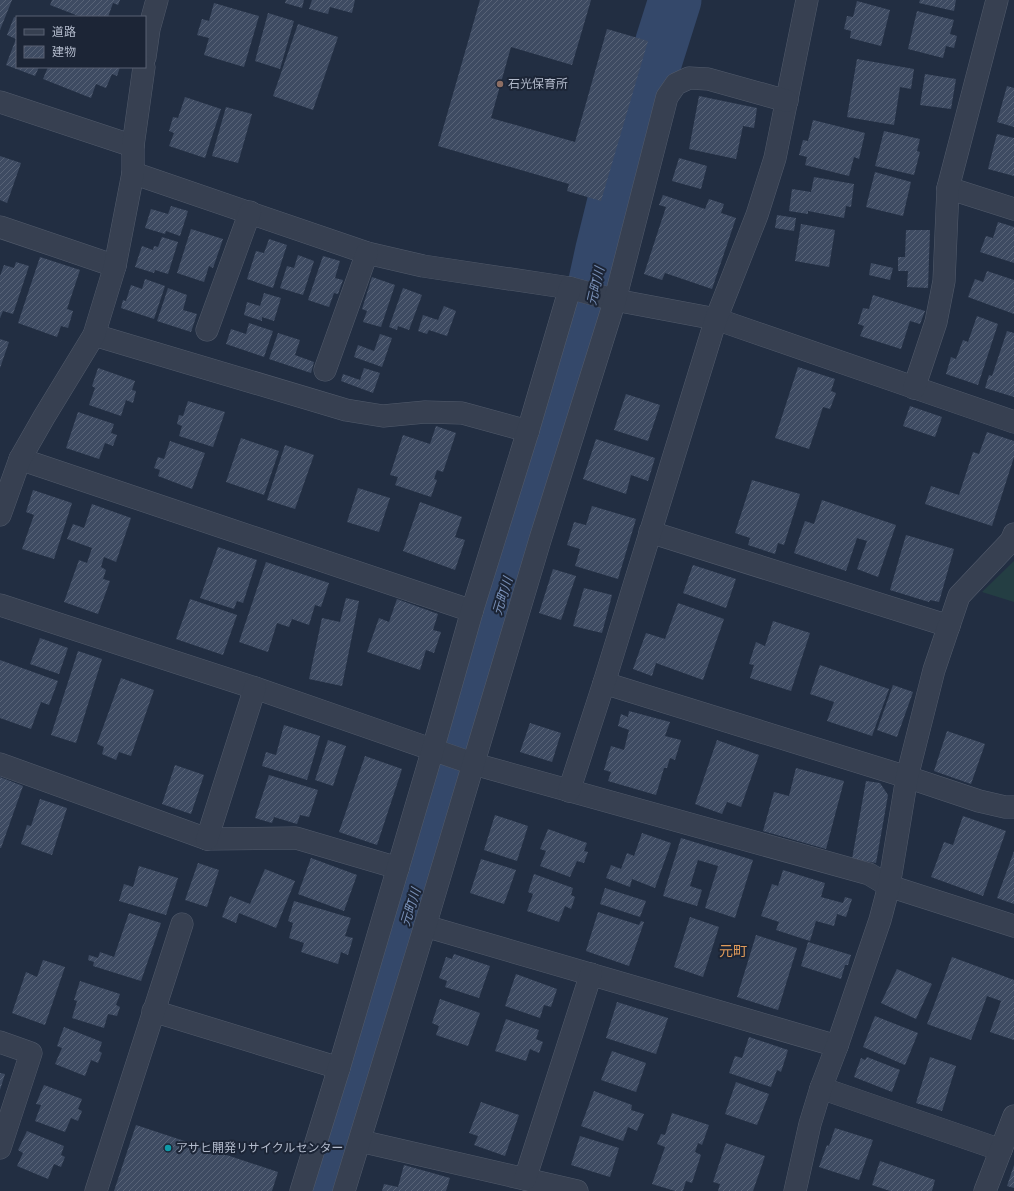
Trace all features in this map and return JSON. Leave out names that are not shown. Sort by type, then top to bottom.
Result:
[{"type":"street","points":[[146,50],[149,29],[158,0]]},
{"type":"street","points":[[569,791],[604,683],[716,319],[757,215],[775,158],[807,0]]},
{"type":"street","points":[[914,388],[936,322],[944,281],[948,188],[997,0]]},
{"type":"street","points":[[0,515],[20,459],[94,335],[115,266],[133,173],[133,146],[144,68]]},
{"type":"street","points":[[344,1191],[474,764],[538,547],[615,300],[667,97],[676,84],[689,78],[708,79],[787,101]]},
{"type":"street","points":[[0,102],[133,146]]},
{"type":"street","points":[[133,173],[367,253],[423,266],[570,288],[615,300],[716,319],[1014,422]]},
{"type":"street","points":[[948,188],[1014,209]]},
{"type":"street","points":[[206,330],[250,212]]},
{"type":"street","points":[[0,227],[115,266]]},
{"type":"street","points":[[326,370],[367,253]]},
{"type":"street","points":[[301,1191],[398,868],[472,611],[528,431],[570,288]]},
{"type":"street","points":[[94,335],[346,410],[383,416],[426,412],[462,413],[528,431]]},
{"type":"street","points":[[20,459],[472,611]]},
{"type":"street","points":[[650,532],[949,626]]},
{"type":"street","points":[[795,1191],[810,1124],[821,1088],[880,920],[889,886],[907,777],[934,670],[959,596],[1011,541],[1014,534]]},
{"type":"street","points":[[0,605],[255,688],[474,764],[869,874],[889,886],[1014,926]]},
{"type":"street","points":[[604,683],[907,777],[979,801],[1005,807],[1014,807]]},
{"type":"street","points":[[208,839],[255,688]]},
{"type":"street","points":[[0,764],[208,839],[296,838],[398,868]]},
{"type":"street","points":[[96,1191],[182,924]]},
{"type":"street","points":[[425,926],[837,1046]]},
{"type":"street","points":[[525,1179],[592,974]]},
{"type":"street","points":[[153,1011],[339,1068]]},
{"type":"street","points":[[0,1042],[31,1053],[0,1148]]},
{"type":"street","points":[[821,1088],[1001,1150]]},
{"type":"street","points":[[985,1191],[1014,1116]]},
{"type":"street","points":[[360,1141],[577,1191]]},
{"type":"green space","points":[[1014,561],[1014,602],[982,592]]},
{"type":"building","points":[[0,0],[12,0],[0,30]]},
{"type":"building","points":[[52,0],[120,0],[118,5],[113,3],[108,16],[78,16],[50,5]]},
{"type":"building","points":[[286,0],[304,0],[302,8],[285,3]]},
{"type":"building","points":[[312,0],[355,0],[352,13],[330,7],[328,14],[309,9]]},
{"type":"building","points":[[480,0],[591,0],[572,65],[511,47],[491,118],[575,142],[607,29],[648,41],[601,201],[567,191],[569,184],[438,146]]},
{"type":"building","points":[[920,0],[956,0],[954,11],[919,3]]},
{"type":"building","points":[[857,1],[890,10],[881,46],[850,38],[851,31],[844,29],[847,16],[853,17]]},
{"type":"building","points":[[214,3],[259,16],[244,67],[204,55],[209,38],[197,35],[202,19],[209,21]]},
{"type":"building","points":[[917,11],[954,20],[950,34],[957,36],[954,48],[946,46],[943,58],[908,49]]},
{"type":"building","points":[[268,13],[294,21],[280,69],[255,61]]},
{"type":"building","points":[[14,17],[16,18],[16,39],[7,35]]},
{"type":"building","points":[[298,24],[338,37],[313,110],[273,96]]},
{"type":"building","points":[[16,39],[16,68],[39,68],[35,76],[6,65]]},
{"type":"building","points":[[857,59],[914,69],[911,89],[900,87],[894,125],[847,117]]},
{"type":"building","points":[[48,68],[120,68],[117,76],[112,74],[106,88],[96,84],[91,98],[43,79]]},
{"type":"building","points":[[925,74],[956,79],[951,109],[920,105]]},
{"type":"building","points":[[1007,86],[1014,88],[1014,127],[997,122]]},
{"type":"building","points":[[699,96],[757,108],[754,128],[743,126],[736,159],[689,149]]},
{"type":"building","points":[[185,97],[221,109],[205,158],[169,146],[174,133],[169,131],[173,117],[178,118]]},
{"type":"building","points":[[226,107],[252,114],[238,163],[212,156]]},
{"type":"building","points":[[813,120],[865,133],[859,159],[854,157],[849,176],[805,165],[807,157],[799,155],[803,140],[808,141]]},
{"type":"building","points":[[884,131],[920,139],[917,151],[920,152],[914,175],[875,166]]},
{"type":"building","points":[[997,134],[1014,138],[1014,176],[988,169]]},
{"type":"building","points":[[0,156],[21,163],[7,203],[0,200]]},
{"type":"building","points":[[679,158],[707,166],[701,189],[672,181]]},
{"type":"building","points":[[875,172],[911,182],[903,216],[866,207]]},
{"type":"building","points":[[814,177],[854,184],[851,207],[846,206],[844,218],[808,211],[808,214],[789,211],[792,189],[811,192]]},
{"type":"building","points":[[663,195],[705,209],[709,199],[724,204],[721,213],[736,218],[712,289],[665,273],[662,280],[644,274],[666,207],[659,205]]},
{"type":"building","points":[[171,206],[188,211],[180,236],[166,231],[165,234],[145,228],[151,209],[168,214]]},
{"type":"building","points":[[777,215],[796,218],[794,231],[775,228]]},
{"type":"building","points":[[998,222],[1014,227],[1014,263],[980,252],[986,236],[993,238]]},
{"type":"building","points":[[801,224],[835,230],[829,267],[795,261]]},
{"type":"building","points":[[191,229],[223,239],[213,268],[209,266],[204,282],[177,273]]},
{"type":"building","points":[[906,230],[930,230],[928,288],[907,287],[908,271],[898,271],[898,257],[905,257]]},
{"type":"building","points":[[162,237],[178,242],[168,274],[155,270],[154,273],[135,267],[142,246],[153,250],[154,246],[158,247]]},
{"type":"building","points":[[269,239],[287,245],[273,288],[247,279],[256,251],[264,253]]},
{"type":"building","points":[[298,255],[314,261],[303,295],[280,288],[287,266],[294,268]]},
{"type":"building","points":[[323,256],[340,261],[335,278],[343,280],[338,294],[334,293],[329,307],[308,300]]},
{"type":"building","points":[[40,257],[80,270],[67,309],[73,311],[68,328],[61,326],[57,337],[18,323]]},
{"type":"building","points":[[16,262],[29,266],[13,314],[3,311],[0,318],[0,276],[4,265],[14,268]]},
{"type":"building","points":[[871,263],[893,268],[890,280],[869,275]]},
{"type":"building","points":[[987,271],[1014,280],[1014,314],[968,297],[975,279],[983,282]]},
{"type":"building","points":[[372,277],[395,285],[381,327],[363,322],[367,311],[362,309]]},
{"type":"building","points":[[145,279],[165,286],[154,319],[121,308],[123,300],[126,301],[131,285],[142,289]]},
{"type":"building","points":[[168,288],[187,295],[183,310],[197,314],[191,332],[157,321]]},
{"type":"building","points":[[403,288],[422,295],[409,330],[398,326],[397,330],[389,327]]},
{"type":"building","points":[[264,293],[281,298],[274,321],[262,317],[262,321],[244,315],[247,302],[260,306]]},
{"type":"building","points":[[873,295],[925,311],[920,324],[910,321],[901,349],[860,336],[864,326],[858,324],[863,308],[869,309]]},
{"type":"building","points":[[444,306],[456,311],[447,336],[429,330],[427,334],[418,331],[423,315],[438,320]]},
{"type":"building","points":[[977,316],[998,324],[978,385],[946,374],[951,357],[956,359],[963,340],[968,342]]},
{"type":"building","points":[[249,323],[273,331],[264,357],[226,344],[231,329],[246,334]]},
{"type":"building","points":[[1007,331],[1014,333],[1014,397],[985,388],[989,375],[992,376]]},
{"type":"building","points":[[278,333],[300,340],[295,355],[314,362],[311,373],[269,359]]},
{"type":"building","points":[[380,334],[392,338],[382,367],[354,357],[358,345],[374,351]]},
{"type":"building","points":[[0,339],[9,342],[0,368]]},
{"type":"building","points":[[798,367],[835,379],[831,391],[836,393],[830,409],[823,407],[809,449],[775,438]]},
{"type":"building","points":[[98,368],[135,381],[132,390],[136,391],[133,403],[126,400],[121,416],[89,405],[95,388],[92,386]]},
{"type":"building","points":[[364,368],[380,373],[373,393],[341,381],[343,374],[360,380]]},
{"type":"building","points":[[626,394],[660,405],[648,441],[614,430]]},
{"type":"building","points":[[188,401],[225,412],[213,447],[179,436],[182,426],[177,424],[179,415],[183,416]]},
{"type":"building","points":[[910,406],[942,417],[935,437],[903,426]]},
{"type":"building","points":[[78,412],[114,424],[111,433],[117,435],[113,446],[105,443],[99,459],[66,448]]},
{"type":"building","points":[[436,426],[456,433],[443,472],[437,470],[434,479],[437,480],[431,497],[395,485],[398,477],[390,475],[403,435],[430,444]]},
{"type":"building","points":[[987,432],[1014,441],[1014,457],[992,526],[925,504],[931,486],[959,495],[973,452],[979,454]]},
{"type":"building","points":[[241,438],[279,451],[264,495],[226,482]]},
{"type":"building","points":[[596,439],[655,458],[648,481],[631,475],[626,494],[583,479]]},
{"type":"building","points":[[170,441],[205,453],[192,489],[158,476],[160,470],[154,468],[158,457],[164,459]]},
{"type":"building","points":[[285,445],[314,455],[295,509],[267,500]]},
{"type":"building","points":[[752,480],[800,494],[784,545],[778,543],[775,554],[748,545],[750,538],[735,533]]},
{"type":"building","points":[[358,488],[390,498],[379,532],[347,522]]},
{"type":"building","points":[[33,490],[72,503],[54,559],[22,549],[34,515],[26,512]]},
{"type":"building","points":[[822,500],[896,525],[878,577],[857,569],[867,541],[857,538],[846,571],[794,553],[805,521],[814,524]]},
{"type":"building","points":[[420,502],[462,517],[455,537],[465,540],[455,570],[403,551]]},
{"type":"building","points":[[92,504],[131,518],[116,562],[104,557],[101,567],[106,570],[103,579],[110,581],[98,614],[64,602],[79,560],[87,563],[92,548],[67,539],[73,524],[84,528]]},
{"type":"building","points":[[592,506],[636,519],[618,579],[575,566],[580,549],[567,545],[574,522],[586,525]]},
{"type":"building","points":[[906,535],[954,549],[939,602],[930,600],[929,602],[890,590]]},
{"type":"building","points":[[218,547],[257,560],[243,603],[237,601],[234,609],[200,598]]},
{"type":"building","points":[[266,562],[329,583],[321,607],[315,605],[309,625],[292,619],[289,627],[277,623],[268,652],[239,642]]},
{"type":"building","points":[[693,565],[736,579],[726,608],[683,593]]},
{"type":"building","points":[[553,569],[576,576],[561,620],[539,613]]},
{"type":"building","points":[[584,588],[612,595],[602,633],[573,626]]},
{"type":"building","points":[[346,598],[359,601],[342,686],[309,679],[322,618],[340,622]]},
{"type":"building","points":[[190,599],[237,615],[223,655],[176,639]]},
{"type":"building","points":[[397,599],[438,614],[433,630],[441,632],[434,653],[426,650],[420,670],[367,652],[379,618],[389,622]]},
{"type":"building","points":[[678,603],[724,619],[703,680],[656,663],[652,676],[633,669],[646,633],[665,639]]},
{"type":"building","points":[[773,621],[810,633],[791,691],[750,678],[754,665],[749,664],[756,642],[765,646]]},
{"type":"building","points":[[40,638],[68,648],[59,674],[30,664]]},
{"type":"building","points":[[78,651],[102,659],[76,743],[51,735]]},
{"type":"building","points":[[0,660],[58,681],[49,705],[41,702],[31,729],[0,718]]},
{"type":"building","points":[[820,665],[889,689],[872,736],[827,721],[834,702],[810,694]]},
{"type":"building","points":[[121,678],[154,690],[131,756],[119,752],[116,760],[102,754],[104,747],[97,744]]},
{"type":"building","points":[[893,685],[913,692],[897,737],[877,730]]},
{"type":"building","points":[[629,711],[670,722],[665,736],[681,740],[675,760],[670,758],[667,768],[664,768],[656,795],[608,781],[611,772],[604,770],[611,746],[624,750],[629,730],[618,726],[621,714],[628,717]]},
{"type":"building","points":[[530,723],[561,733],[552,762],[520,752]]},
{"type":"building","points":[[284,725],[320,736],[307,780],[262,766],[266,752],[276,755]]},
{"type":"building","points":[[947,731],[985,744],[971,784],[934,771]]},
{"type":"building","points":[[328,740],[346,746],[333,786],[315,780]]},
{"type":"building","points":[[717,740],[759,755],[741,807],[727,802],[722,814],[695,804]]},
{"type":"building","points":[[365,756],[402,769],[377,845],[339,832]]},
{"type":"building","points":[[175,765],[204,775],[191,814],[162,804]]},
{"type":"building","points":[[796,768],[844,781],[826,849],[763,831],[774,792],[789,796]]},
{"type":"building","points":[[269,775],[318,790],[309,817],[300,815],[297,824],[274,817],[272,823],[255,818]]},
{"type":"building","points":[[0,777],[23,786],[1,848],[0,848]]},
{"type":"building","points":[[866,781],[880,783],[888,795],[876,863],[852,859]]},
{"type":"building","points":[[40,799],[67,808],[52,855],[21,844],[27,825],[31,826]]},
{"type":"building","points":[[495,815],[528,826],[517,861],[484,850]]},
{"type":"building","points":[[963,816],[1006,831],[983,896],[931,877],[944,842],[953,845]]},
{"type":"building","points":[[548,829],[587,843],[584,851],[588,852],[584,863],[577,861],[570,877],[540,866],[546,851],[540,849]]},
{"type":"building","points":[[642,833],[671,843],[655,888],[632,879],[630,887],[606,878],[611,865],[621,869],[627,853],[634,856]]},
{"type":"building","points":[[681,838],[753,860],[735,918],[705,908],[718,866],[698,860],[690,886],[702,890],[697,906],[663,896]]},
{"type":"building","points":[[1014,851],[1014,904],[997,898]]},
{"type":"building","points":[[311,858],[357,875],[344,911],[298,894]]},
{"type":"building","points":[[481,859],[516,870],[504,904],[470,893]]},
{"type":"building","points":[[198,863],[219,870],[207,907],[185,900]]},
{"type":"building","points":[[139,866],[178,878],[166,915],[119,901],[124,884],[133,887]]},
{"type":"building","points":[[265,869],[295,881],[276,928],[239,913],[236,923],[222,917],[230,896],[250,904]]},
{"type":"building","points":[[783,870],[825,883],[821,897],[843,903],[845,897],[852,899],[846,917],[837,914],[834,926],[816,921],[810,941],[776,930],[779,922],[761,916],[772,884],[778,886]]},
{"type":"building","points":[[534,874],[573,888],[571,895],[575,897],[571,909],[565,906],[559,922],[527,911],[533,894],[528,892]]},
{"type":"building","points":[[605,888],[646,901],[640,917],[600,904]]},
{"type":"building","points":[[294,901],[351,918],[345,936],[353,938],[348,955],[341,952],[338,964],[301,952],[304,943],[289,938],[293,923],[288,921]]},
{"type":"building","points":[[598,912],[639,925],[641,921],[644,922],[629,966],[586,951]]},
{"type":"building","points":[[129,913],[161,923],[141,981],[93,966],[94,962],[88,960],[89,955],[98,958],[100,952],[114,957]]},
{"type":"building","points":[[690,917],[719,927],[703,977],[674,967]]},
{"type":"building","points":[[756,935],[797,948],[778,1010],[737,997]]},
{"type":"building","points":[[808,942],[851,955],[848,965],[845,965],[841,979],[801,966]]},
{"type":"building","points":[[454,954],[490,966],[479,998],[445,987],[447,981],[439,978],[446,957],[452,959]]},
{"type":"building","points":[[952,957],[1014,980],[1014,1040],[990,1032],[1001,1001],[987,996],[971,1040],[927,1024]]},
{"type":"building","points":[[43,960],[65,967],[45,1025],[12,1013],[26,972],[37,977]]},
{"type":"building","points":[[897,969],[932,984],[916,1019],[881,1003]]},
{"type":"building","points":[[516,974],[557,989],[551,1007],[544,1005],[540,1018],[505,1006]]},
{"type":"building","points":[[80,981],[120,994],[116,1005],[120,1007],[117,1016],[108,1014],[104,1028],[72,1018],[77,1001],[74,1000]]},
{"type":"building","points":[[440,999],[480,1013],[468,1046],[436,1035],[439,1026],[432,1023]]},
{"type":"building","points":[[617,1002],[668,1018],[656,1054],[606,1038]]},
{"type":"building","points":[[875,1016],[918,1033],[905,1065],[863,1047]]},
{"type":"building","points":[[506,1019],[539,1030],[536,1039],[543,1042],[539,1053],[530,1049],[526,1061],[495,1051]]},
{"type":"building","points":[[64,1027],[102,1042],[99,1051],[102,1053],[98,1063],[91,1060],[85,1076],[55,1064],[62,1048],[57,1046]]},
{"type":"building","points":[[749,1037],[788,1050],[781,1072],[777,1070],[771,1087],[729,1073],[735,1056],[742,1058]]},
{"type":"building","points":[[612,1051],[646,1063],[636,1092],[601,1080]]},
{"type":"building","points":[[867,1057],[900,1070],[892,1092],[854,1077],[861,1058],[865,1060]]},
{"type":"building","points":[[930,1057],[956,1066],[942,1111],[916,1103]]},
{"type":"building","points":[[0,1073],[5,1074],[0,1090]]},
{"type":"building","points":[[736,1082],[769,1094],[757,1125],[725,1114]]},
{"type":"building","points":[[44,1085],[82,1099],[78,1109],[82,1111],[78,1121],[71,1118],[65,1132],[35,1121],[41,1105],[36,1104]]},
{"type":"building","points":[[594,1091],[632,1105],[631,1110],[644,1114],[637,1131],[628,1127],[623,1141],[581,1126]]},
{"type":"building","points":[[481,1102],[519,1115],[505,1156],[474,1145],[478,1136],[469,1133]]},
{"type":"building","points":[[672,1113],[709,1125],[702,1145],[698,1143],[695,1152],[701,1155],[692,1183],[686,1181],[683,1191],[675,1191],[652,1184],[665,1147],[657,1144],[661,1134],[665,1135]]},
{"type":"building","name":"アサヒ開発リサイクルセンター","points":[[136,1125],[278,1172],[272,1191],[114,1191]]},
{"type":"building","points":[[835,1128],[873,1140],[859,1180],[819,1167],[827,1145],[829,1146]]},
{"type":"building","points":[[27,1131],[64,1146],[61,1155],[65,1157],[61,1167],[54,1164],[48,1179],[17,1166],[23,1153],[18,1150]]},
{"type":"building","points":[[580,1136],[619,1148],[610,1177],[571,1165]]},
{"type":"building","points":[[726,1143],[765,1156],[753,1191],[718,1191],[720,1184],[713,1182]]},
{"type":"building","points":[[880,1161],[935,1180],[932,1191],[890,1191],[872,1185]]},
{"type":"building","points":[[404,1165],[450,1178],[446,1191],[382,1191],[384,1184],[398,1187]]},
{"type":"building","points":[[1014,1165],[1014,1188],[1007,1186]]},
{"type":"waterway","name":"元町川","points":[[326,1191],[393,959],[440,810],[545,453],[583,336],[622,168],[675,0]]},
{"type":"place","name":"石光保育所","points":[[500,84]]},
{"type":"place","name":"アサヒ開発リサイクルセンター","points":[[168,1148]]},
{"type":"district","name":"元町","points":[[733,951]]}]
